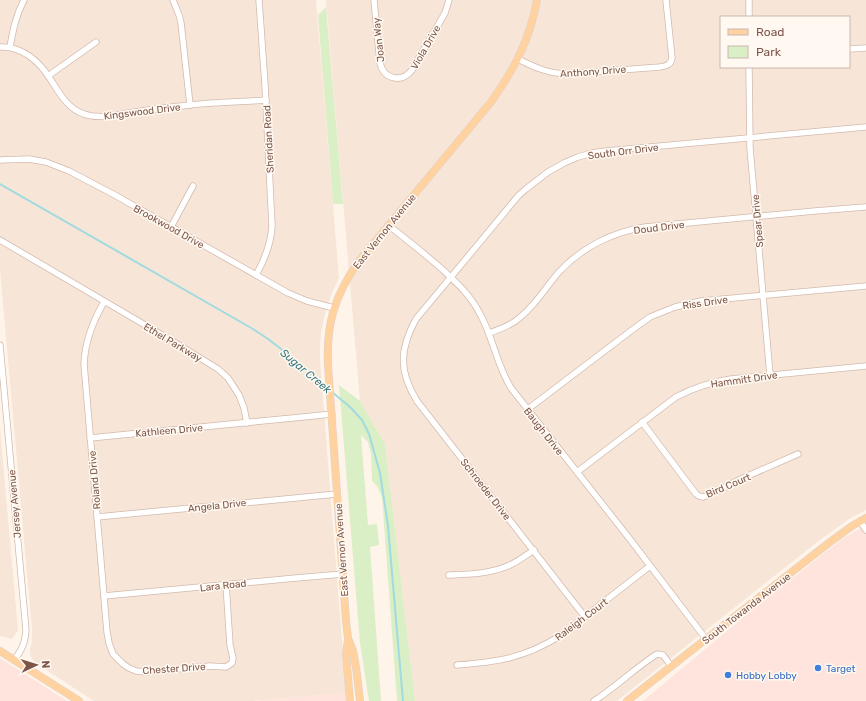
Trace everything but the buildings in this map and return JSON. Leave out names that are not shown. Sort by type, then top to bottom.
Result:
[{"type":"main road","name":"East Vernon Avenue","points":[[350,701],[346,653],[348,638],[328,365],[328,338],[334,308],[338,296],[350,273],[359,261],[501,88],[518,59],[528,36],[537,0]]},
{"type":"main road","name":"South Towanda Avenue","points":[[628,701],[830,542],[863,520]]},
{"type":"main road","name":"East Vernon Avenue","points":[[348,638],[353,651],[360,701]]},
{"type":"main road","points":[[0,651],[79,701]]},
{"type":"street","points":[[10,47],[16,19],[24,0]]},
{"type":"street","points":[[173,0],[181,23],[190,105]]},
{"type":"street","name":"Sheridan Road","points":[[256,275],[265,258],[272,233],[266,100],[259,0]]},
{"type":"street","name":"Joan Way","points":[[374,0],[380,63],[382,71],[389,76]]},
{"type":"street","name":"Viola Drive","points":[[389,76],[399,78],[410,73],[445,13],[449,0]]},
{"type":"street","name":"Anthony Drive","points":[[518,59],[541,70],[567,74],[660,67],[668,65],[671,61],[672,55],[669,40],[666,0]]},
{"type":"street","points":[[749,0],[749,16]]},
{"type":"street","points":[[48,76],[96,42]]},
{"type":"street","name":"Kingswood Drive","points":[[0,47],[18,49],[33,59],[48,76],[67,103],[76,112],[85,115],[112,115],[190,105],[266,100]]},
{"type":"street","points":[[850,49],[866,48]]},
{"type":"street","name":"Spear Drive","points":[[749,68],[750,138],[770,375]]},
{"type":"street","name":"South Orr Drive","points":[[404,355],[404,348],[408,335],[416,320],[451,277],[523,192],[540,177],[564,163],[592,153],[606,151],[866,127]]},
{"type":"street","name":"Brookwood Drive","points":[[0,160],[29,160],[46,162],[69,171],[113,194],[298,298],[334,308]]},
{"type":"street","points":[[171,227],[193,186]]},
{"type":"street","name":"Doud Drive","points":[[489,333],[515,321],[523,314],[565,266],[591,246],[606,238],[625,231],[645,227],[865,207]]},
{"type":"street","name":"Baugh Drive","points":[[388,225],[433,261],[466,293],[485,322],[506,381],[516,396],[528,409],[706,639]]},
{"type":"street","name":"Ethel Parkway","points":[[0,240],[179,345],[223,373],[236,388],[241,398],[247,423]]},
{"type":"street","name":"Riss Drive","points":[[528,409],[650,317],[675,307],[692,303],[866,286]]},
{"type":"street","name":"Roland Drive","points":[[104,302],[95,318],[88,336],[84,359],[108,638],[111,650],[118,660]]},
{"type":"street","name":"Jersey Avenue","points":[[0,345],[26,630],[22,650],[14,660]]},
{"type":"street","name":"Schroeder Drive","points":[[404,355],[403,362],[405,375],[417,401],[585,616]]},
{"type":"street","name":"Hammitt Drive","points":[[577,472],[676,397],[702,385],[721,380],[866,366]]},
{"type":"street","points":[[247,423],[331,413]]},
{"type":"street","name":"Bird Court","points":[[642,422],[699,496],[712,494],[743,478],[798,454]]},
{"type":"street","name":"Kathleen Drive","points":[[90,438],[247,423]]},
{"type":"street","name":"Angela Drive","points":[[97,517],[337,494]]},
{"type":"street","points":[[863,520],[866,530]]},
{"type":"street","points":[[449,575],[482,573],[497,570],[517,561],[534,550]]},
{"type":"street","name":"Raleigh Court","points":[[457,665],[504,660],[524,654],[545,645],[555,639],[650,566]]},
{"type":"street","name":"Lara Road","points":[[104,596],[343,574]]},
{"type":"street","name":"Chester Drive","points":[[118,660],[129,668],[136,671],[145,672],[210,666],[226,667],[232,662],[233,658],[230,646],[226,584]]},
{"type":"street","points":[[594,701],[657,654],[663,655],[671,666]]},
{"type":"shaded area","points":[[0,0],[316,0],[339,278],[325,314],[321,332],[320,361],[346,693],[252,701],[94,701],[37,664],[30,655],[32,629],[0,270]]},
{"type":"shaded area","points":[[326,0],[866,0],[866,510],[849,519],[821,539],[617,701],[415,701],[385,444],[360,401]]},
{"type":"shaded area","points":[[0,428],[18,630],[12,639],[0,636]]},
{"type":"shaded area","points":[[866,525],[866,701],[643,701],[751,611],[842,539]]},
{"type":"shaded area","points":[[0,658],[67,701],[0,701]]},
{"type":"shaded area","points":[[346,693],[346,701],[252,701],[275,699]]},
{"type":"green space","points":[[326,7],[343,204],[333,204],[318,15]]},
{"type":"green space","points":[[339,385],[360,401],[385,444],[415,701],[397,701],[382,497],[377,486],[372,481],[371,454],[368,442],[361,435],[368,525],[377,524],[379,545],[370,547],[381,701],[369,701],[360,643]]},
{"type":"waterway","name":"Sugar Creek","points":[[0,184],[253,329],[293,358],[327,388]]},
{"type":"waterway","name":"Sugar Creek","points":[[332,392],[350,407],[362,420],[369,434],[380,473],[388,526],[403,701]]},
{"type":"place","name":"Target","points":[[818,668]]},
{"type":"place","name":"Hobby Lobby","points":[[728,675]]}]
